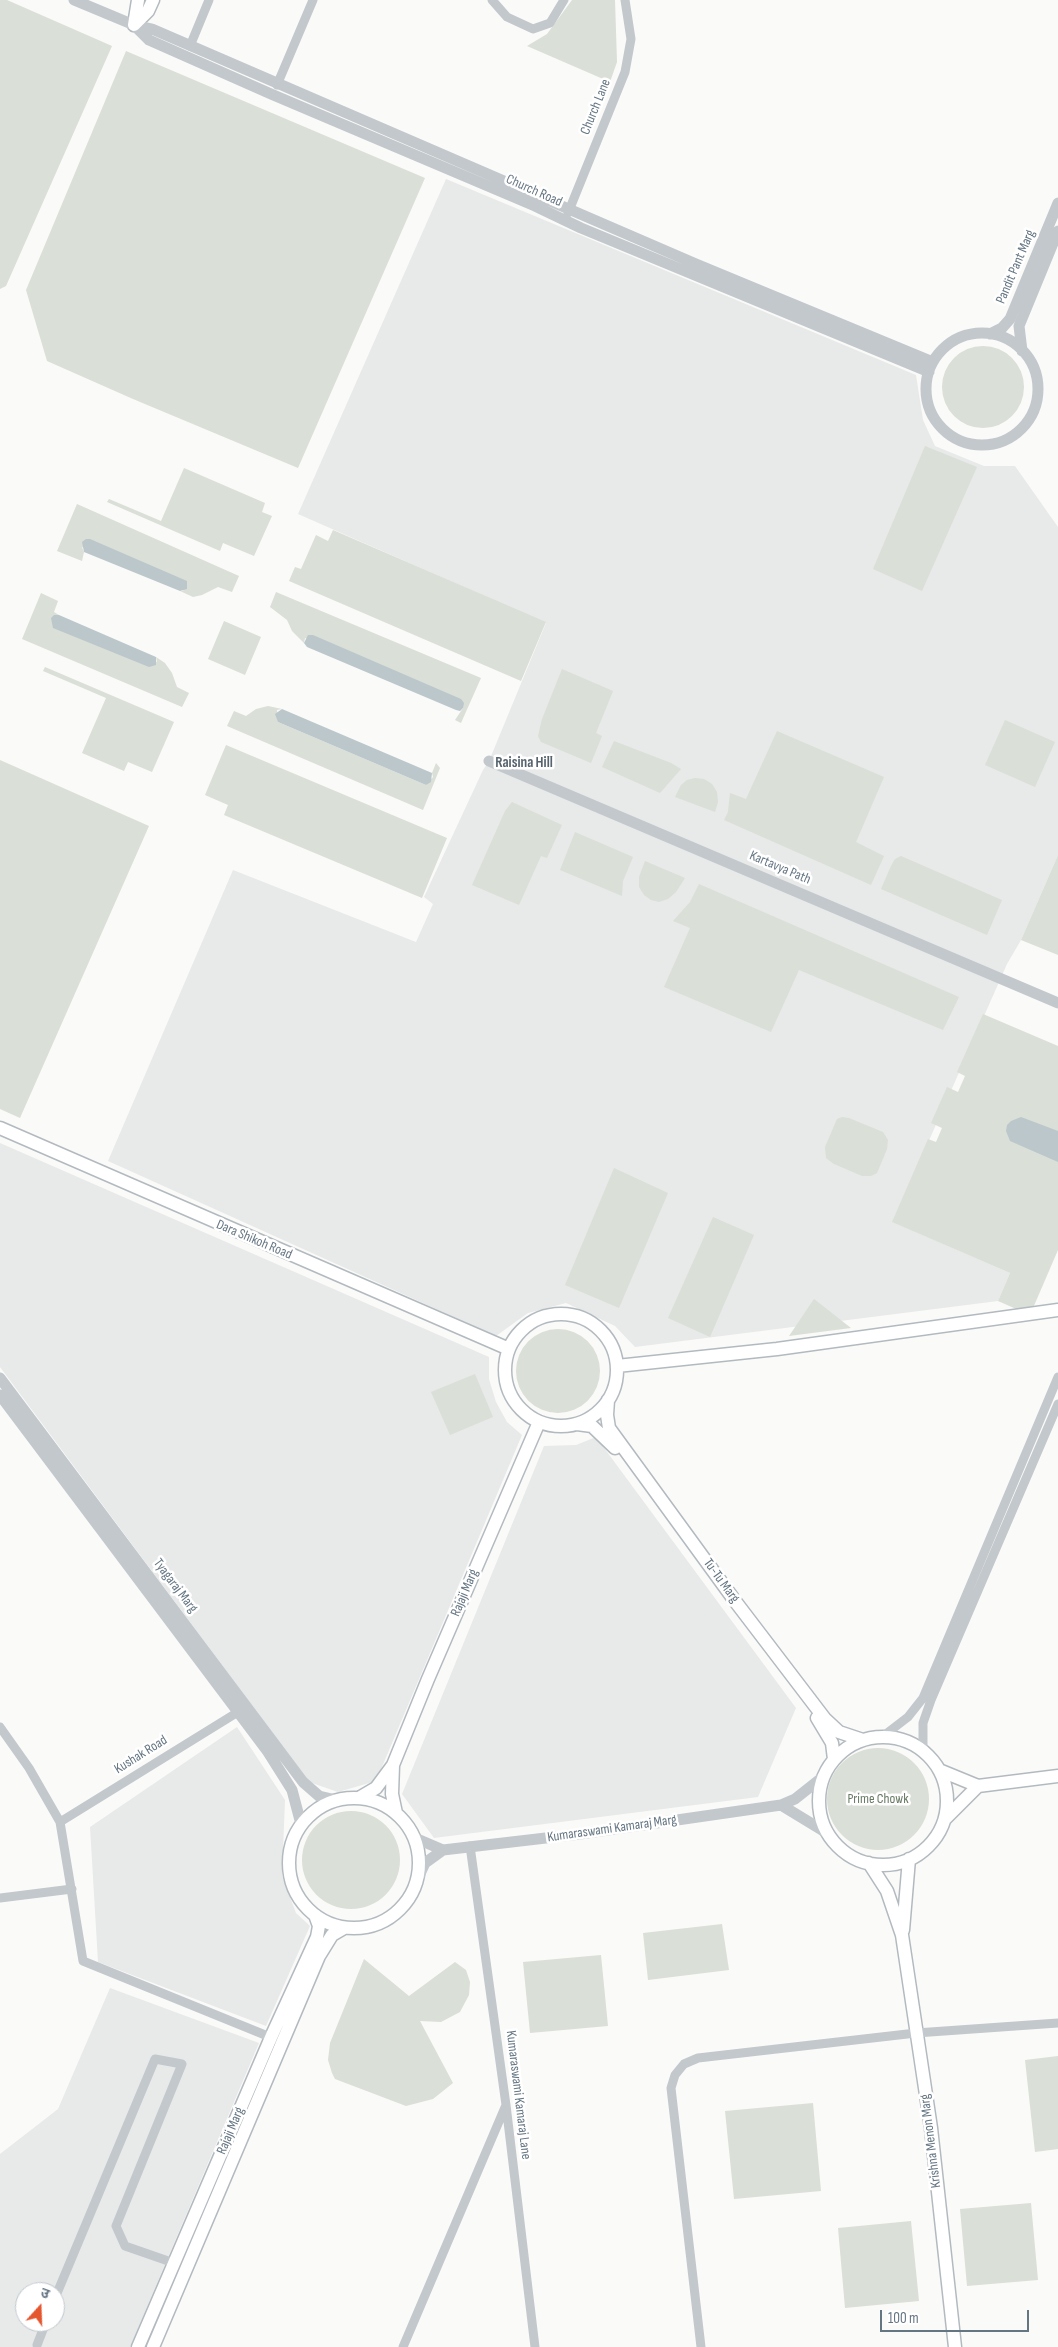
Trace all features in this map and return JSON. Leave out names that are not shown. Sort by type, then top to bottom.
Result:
[{"type":"main road","points":[[134,26],[138,0]]},
{"type":"main road","points":[[134,26],[148,12],[153,0]]},
{"type":"main road","name":"Dara Shikoh Road","points":[[0,1128],[509,1349]]},
{"type":"main road","points":[[617,1366],[777,1349],[1058,1310]]},
{"type":"main road","points":[[555,1314],[570,1315],[584,1319],[597,1327],[610,1340],[617,1366],[617,1378],[608,1400],[589,1419],[577,1424],[558,1426],[538,1422],[519,1407],[507,1386],[505,1373],[509,1349],[516,1336],[527,1326],[555,1314]]},
{"type":"main road","name":"Tu-Tu Marg","points":[[608,1400],[607,1415],[609,1428],[747,1616],[825,1719],[839,1732],[863,1740]]},
{"type":"main road","name":"Rajaji Marg","points":[[359,1798],[376,1788],[394,1765],[428,1679],[538,1422]]},
{"type":"main road","name":"Tu-Tu Marg","points":[[577,1424],[592,1426],[611,1444],[825,1729],[832,1743],[834,1759]]},
{"type":"main road","points":[[945,1819],[947,1802],[945,1785],[939,1770],[923,1751],[904,1740],[882,1737],[863,1740],[847,1747],[834,1759],[824,1776],[819,1793],[819,1810],[827,1833],[838,1846],[852,1857],[869,1863],[889,1864],[909,1859],[931,1843],[945,1819],[978,1786]]},
{"type":"main road","name":"Rajaji Marg","points":[[394,1765],[392,1794],[396,1813]]},
{"type":"main road","points":[[939,1770],[978,1786],[1058,1776]]},
{"type":"main road","points":[[359,1798],[381,1804],[396,1813],[406,1823],[415,1838],[419,1852],[419,1876],[410,1898],[394,1916],[373,1926],[344,1928],[326,1922],[314,1915],[297,1895],[289,1869],[292,1843],[301,1824],[315,1810],[336,1800],[359,1798]]},
{"type":"main road","name":"Krishna Menon Marg","points":[[902,1935],[909,1859]]},
{"type":"main road","name":"Krishna Menon Marg","points":[[869,1863],[887,1891],[902,1935],[931,2128],[955,2347]]},
{"type":"main road","name":"Rajaji Marg","points":[[153,2347],[317,1937],[319,1926],[314,1915]]},
{"type":"main road","name":"Rajaji Marg","points":[[138,2347],[174,2263],[277,2039],[325,1943],[332,1935],[344,1928]]},
{"type":"street","points":[[190,46],[209,0]]},
{"type":"street","points":[[277,85],[313,0]]},
{"type":"street","points":[[492,0],[508,17],[533,29],[550,23],[564,0]]},
{"type":"street","name":"Church Lane","points":[[565,220],[625,72],[631,39],[625,0]]},
{"type":"street","name":"Church Road","points":[[81,1],[134,26],[152,30],[277,85],[312,105],[691,275],[931,367]]},
{"type":"street","name":"Church Road","points":[[134,26],[149,40],[570,208],[931,367]]},
{"type":"street","name":"Pandit Pant Marg","points":[[990,334],[1002,328],[1010,320],[1058,203]]},
{"type":"street","name":"Pandit Pant Marg","points":[[1022,351],[1019,326],[1058,231]]},
{"type":"street","points":[[691,275],[696,264]]},
{"type":"street","points":[[973,334],[990,334],[1007,340],[1022,351],[1035,372],[1037,384],[1035,406],[1031,416],[1017,434],[996,443],[984,445],[961,441],[942,428],[929,409],[926,397],[931,367],[944,348],[957,339],[973,334]]},
{"type":"street","name":"Kartavya Path","points":[[489,761],[1058,1003]]},
{"type":"street","points":[[882,1737],[908,1717],[923,1698],[1058,1377]]},
{"type":"street","name":"Tyagaraj Marg","points":[[0,1378],[303,1782],[318,1796],[336,1800]]},
{"type":"street","name":"Tyagaraj Marg","points":[[0,1395],[268,1752],[292,1790],[301,1824]]},
{"type":"street","points":[[923,1751],[924,1723],[931,1700],[1058,1404]]},
{"type":"street","name":"Kushak Road","points":[[60,1822],[238,1712]]},
{"type":"street","points":[[0,1727],[29,1768],[60,1822],[83,1961],[277,2039]]},
{"type":"street","name":"Kumaraswami Kamaraj Marg","points":[[442,1850],[580,1834],[781,1805],[795,1799],[824,1776]]},
{"type":"street","points":[[781,1805],[827,1833]]},
{"type":"street","points":[[415,1838],[442,1850],[426,1863],[419,1876]]},
{"type":"street","name":"Kumaraswami Kamaraj Lane","points":[[470,1846],[506,2105],[535,2347]]},
{"type":"street","points":[[0,1898],[72,1889]]},
{"type":"street","points":[[701,2347],[671,2088],[674,2075],[684,2064],[698,2058],[916,2033],[1058,2023]]},
{"type":"street","points":[[62,2282],[156,2059],[182,2064],[116,2226],[125,2246],[174,2263]]},
{"type":"street","points":[[404,2347],[506,2105]]},
{"type":"street","points":[[37,2345],[42,2332]]},
{"type":"shaded area","points":[[446,179],[916,375],[923,420],[935,446],[984,466],[1015,466],[1058,527],[1058,855],[1021,940],[1007,964],[893,1222],[1010,1273],[998,1301],[635,1347],[615,1326],[566,1303],[528,1313],[496,1336],[108,1161],[233,870],[416,942],[433,904],[424,897],[483,770],[489,761],[546,623],[298,514]]},
{"type":"shaded area","points":[[90,539],[187,581],[187,589],[180,591],[84,552],[82,542]]},
{"type":"shaded area","points":[[54,615],[59,615],[156,657],[156,665],[149,667],[53,628],[51,618]]},
{"type":"shaded area","points":[[308,635],[313,635],[461,699],[464,703],[463,708],[460,711],[456,710],[307,647],[304,643]]},
{"type":"shaded area","points":[[282,709],[432,773],[431,782],[426,785],[278,722],[275,714]]},
{"type":"shaded area","points":[[1021,1117],[1058,1131],[1058,1162],[1010,1141],[1006,1131],[1007,1125]]},
{"type":"shaded area","points":[[0,1143],[489,1357],[489,1379],[496,1402],[507,1422],[522,1435],[376,1781],[338,1792],[309,1782],[0,1367]]},
{"type":"shaded area","points":[[596,1437],[796,1708],[758,1797],[434,1838],[402,1794],[544,1446],[576,1445]]},
{"type":"shaded area","points":[[237,1727],[285,1800],[282,1876],[296,1913],[310,1926],[266,2026],[98,1962],[90,1827]]},
{"type":"shaded area","points":[[110,1988],[259,2043],[130,2347],[0,2347],[0,2154],[58,2109]]},
{"type":"green space","points":[[0,0],[7,0],[112,46],[6,286],[0,289]]},
{"type":"green space","points":[[572,0],[615,0],[617,62],[610,82],[527,46],[547,34]]},
{"type":"green space","points":[[126,51],[425,178],[298,468],[47,361],[26,290]]},
{"type":"green space","points":[[983,346],[999,350],[1012,358],[1020,371],[1024,387],[1020,403],[1012,416],[999,424],[983,428],[967,424],[954,416],[946,403],[942,387],[946,371],[954,358],[967,350]]},
{"type":"green space","points":[[925,446],[977,467],[922,591],[873,569]]},
{"type":"green space","points":[[184,468],[265,503],[262,512],[272,516],[254,556],[223,543],[220,551],[107,502],[109,499],[161,521]]},
{"type":"green space","points":[[77,504],[239,576],[232,592],[218,587],[193,597],[180,591],[184,591],[82,547],[84,552],[82,561],[57,551]]},
{"type":"green space","points":[[333,530],[546,622],[521,681],[289,581],[295,567],[301,569],[316,535],[328,541]]},
{"type":"green space","points":[[276,592],[481,678],[461,723],[455,720],[463,708],[305,638],[304,643],[292,631],[287,620],[270,607]]},
{"type":"green space","points":[[41,593],[58,601],[54,612],[59,615],[55,615],[157,662],[156,657],[165,663],[172,673],[177,687],[189,693],[182,707],[22,639]]},
{"type":"green space","points":[[224,621],[261,637],[245,675],[208,659]]},
{"type":"green space","points":[[45,667],[174,722],[152,772],[128,762],[124,771],[82,753],[106,698],[43,671]]},
{"type":"green space","points":[[562,669],[613,691],[596,733],[602,736],[591,763],[541,742],[538,736],[542,719]]},
{"type":"green space","points":[[268,706],[282,709],[277,710],[278,722],[426,785],[433,777],[432,773],[436,763],[440,768],[423,810],[227,726],[234,711],[246,716],[256,709]]},
{"type":"green space","points":[[1005,720],[1055,742],[1035,787],[985,765]]},
{"type":"green space","points":[[777,731],[884,777],[856,842],[884,856],[871,885],[724,820],[728,812],[730,793],[746,799]]},
{"type":"green space","points":[[614,741],[671,763],[681,769],[660,793],[602,767]]},
{"type":"green space","points":[[226,745],[447,838],[422,898],[224,815],[228,805],[205,795]]},
{"type":"green space","points":[[0,760],[149,826],[20,1118],[0,1109]]},
{"type":"green space","points":[[695,778],[704,779],[712,784],[717,792],[718,802],[715,812],[675,797],[681,785],[687,780]]},
{"type":"green space","points":[[512,802],[562,825],[547,858],[541,856],[519,905],[472,885],[505,811]]},
{"type":"green space","points":[[575,832],[633,857],[623,881],[622,896],[560,870]]},
{"type":"green space","points":[[1058,855],[1058,955],[1021,940]]},
{"type":"green space","points":[[901,856],[1002,900],[987,935],[881,889],[895,859]]},
{"type":"green space","points":[[645,861],[685,878],[676,892],[668,899],[659,902],[651,900],[644,895],[639,887],[639,877]]},
{"type":"green space","points":[[699,884],[959,997],[943,1030],[799,970],[771,1032],[664,987],[690,928],[673,921],[690,902]]},
{"type":"green space","points":[[983,1014],[1058,1046],[1058,1250],[1030,1315],[998,1301],[1010,1273],[892,1222],[928,1139],[936,1142],[942,1128],[931,1123],[947,1087],[958,1092],[965,1076],[957,1072]]},
{"type":"green space","points":[[842,1117],[883,1132],[888,1140],[887,1149],[877,1173],[871,1176],[862,1176],[834,1164],[826,1158],[825,1147],[837,1119]]},
{"type":"green space","points":[[614,1168],[668,1193],[619,1308],[565,1285]]},
{"type":"green space","points":[[713,1217],[754,1235],[710,1337],[668,1318]]},
{"type":"green space","points":[[814,1299],[851,1328],[789,1336]]},
{"type":"green space","points":[[558,1329],[581,1336],[593,1348],[600,1371],[593,1394],[581,1406],[558,1413],[535,1406],[523,1394],[516,1371],[523,1348],[535,1336]]},
{"type":"green space","points":[[475,1374],[493,1417],[450,1435],[431,1392]]},
{"type":"green space","name":"Prime Chowk","points":[[878,1748],[898,1752],[914,1763],[925,1779],[929,1799],[925,1819],[914,1835],[898,1846],[878,1850],[858,1846],[842,1835],[831,1819],[827,1799],[831,1779],[842,1763],[858,1752]]},
{"type":"green space","points":[[351,1811],[370,1815],[386,1825],[396,1841],[400,1860],[396,1879],[386,1895],[370,1905],[351,1909],[332,1905],[316,1895],[306,1879],[302,1860],[306,1841],[316,1825],[332,1815]]},
{"type":"green space","points":[[722,1924],[729,1970],[648,1980],[643,1933]]},
{"type":"green space","points":[[601,1955],[608,2026],[530,2033],[523,1962]]},
{"type":"green space","points":[[364,1959],[409,1996],[455,1962],[466,1970],[470,1982],[469,1995],[460,2012],[441,2022],[420,2021],[453,2083],[433,2099],[406,2106],[335,2079],[332,2073],[328,2060],[330,2043]]},
{"type":"green space","points":[[1058,2056],[1058,2149],[1035,2152],[1025,2060]]},
{"type":"green space","points":[[813,2103],[821,2191],[734,2199],[725,2111]]},
{"type":"green space","points":[[1031,2203],[1038,2280],[967,2286],[960,2209]]},
{"type":"green space","points":[[911,2221],[919,2301],[845,2308],[838,2228]]},
{"type":"district","name":"Raisina Hill","points":[[524,763]]}]
